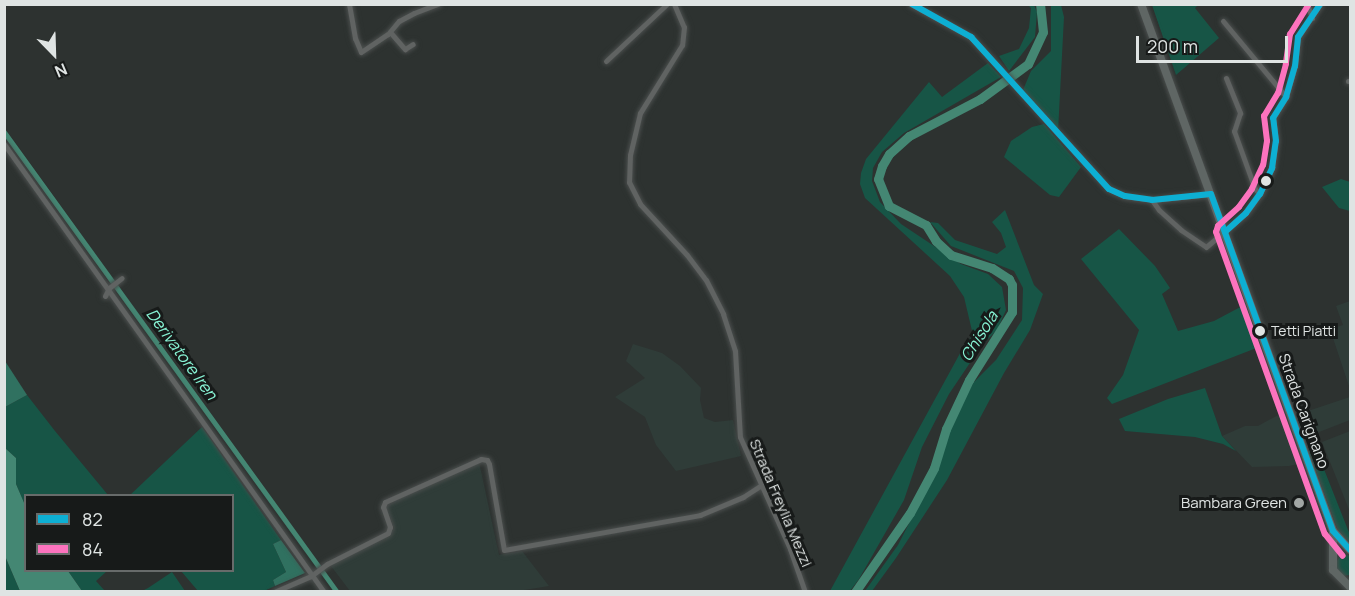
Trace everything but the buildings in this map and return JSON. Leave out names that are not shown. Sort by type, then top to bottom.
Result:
[{"type":"main road","points":[[1141,4],[1211,194]]},
{"type":"main road","name":"Strada Carignano","points":[[1211,194],[1333,531]]},
{"type":"main road","points":[[1333,531],[1350,551]]},
{"type":"main road","points":[[1333,531],[1333,570],[1346,578],[1350,587]]},
{"type":"main road","points":[[1333,559],[1342,550],[1350,551]]},
{"type":"street","points":[[350,4],[355,38],[361,51],[390,32],[399,21],[438,4]]},
{"type":"street","points":[[606,61],[668,4]]},
{"type":"street","name":"Strada Freylia Mezzi","points":[[674,4],[684,27],[682,45],[640,113],[630,155],[629,182],[640,204],[687,255],[706,280],[723,314],[735,351],[740,437],[790,549],[805,591]]},
{"type":"street","points":[[911,4],[963,31],[986,52],[1109,189],[1125,196],[1152,200],[1211,194]]},
{"type":"street","points":[[1307,4],[1312,18]]},
{"type":"street","points":[[1152,200],[1159,210],[1202,246],[1210,245],[1246,213],[1260,194],[1272,168],[1276,141],[1273,118],[1286,97],[1295,66],[1298,37],[1320,4]]},
{"type":"street","points":[[1223,21],[1286,97]]},
{"type":"street","points":[[390,32],[405,49],[413,44]]},
{"type":"street","points":[[1226,78],[1240,113],[1234,131],[1255,189],[1260,194]]},
{"type":"street","points":[[4,144],[311,576],[324,591]]},
{"type":"street","points":[[107,291],[122,278]]},
{"type":"street","points":[[274,591],[311,576],[327,564],[388,533],[390,527],[383,507],[385,502],[481,459],[487,460],[489,464],[504,550],[700,515],[743,497],[760,486]]},
{"type":"shaded area","points":[[1028,5],[1034,5],[1037,12],[1035,37],[1009,71],[999,56],[1019,49],[1029,28],[1031,8]]},
{"type":"shaded area","points":[[1051,5],[1061,5],[1064,17],[1058,132],[1023,90],[1031,71],[1051,51]]},
{"type":"shaded area","points":[[1152,5],[1198,5],[1195,8],[1219,38],[1176,75]]},
{"type":"shaded area","points":[[988,63],[1001,77],[904,133],[882,152],[873,168],[872,181],[880,202],[901,224],[961,264],[988,274],[1002,287],[1006,310],[997,330],[982,345],[949,394],[922,447],[904,500],[859,579],[850,591],[830,591],[964,346],[973,335],[964,297],[950,276],[865,198],[860,184],[861,173],[866,159],[929,82],[942,97]]},
{"type":"shaded area","points":[[1044,124],[1081,167],[1059,197],[1050,195],[1004,157],[1011,141],[1032,127]]},
{"type":"shaded area","points":[[1341,179],[1350,182],[1350,211],[1339,208],[1322,187]]},
{"type":"shaded area","points":[[1005,210],[1034,285],[1043,294],[1030,330],[1004,373],[947,480],[872,591],[865,591],[898,545],[924,494],[961,405],[973,383],[996,360],[1022,320],[1023,288],[1014,271],[951,246],[930,222],[938,223],[955,240],[997,254],[1006,247],[1001,233],[992,222]]},
{"type":"shaded area","points":[[1119,229],[1155,266],[1170,288],[1162,294],[1178,331],[1214,321],[1246,304],[1259,347],[1112,404],[1107,398],[1123,375],[1139,330],[1081,259]]},
{"type":"shaded area","points":[[1350,301],[1350,389],[1330,329],[1343,325],[1336,306]]},
{"type":"shaded area","points":[[633,344],[662,353],[680,366],[701,388],[700,400],[704,418],[715,422],[733,420],[741,456],[676,471],[656,445],[645,417],[615,397],[645,378],[626,361]]},
{"type":"shaded area","points":[[5,361],[27,395],[4,407]]},
{"type":"shaded area","points":[[1205,388],[1222,436],[1236,451],[1223,444],[1195,437],[1125,431],[1119,419],[1168,399]]},
{"type":"shaded area","points":[[27,395],[107,494],[24,494],[24,503],[16,484],[16,458],[5,448],[5,407]]},
{"type":"shaded area","points":[[1350,397],[1350,420],[1314,434],[1305,412]]},
{"type":"shaded area","points":[[1280,414],[1285,416],[1303,463],[1289,466],[1252,467],[1222,436],[1245,426],[1258,426]]},
{"type":"shaded area","points":[[202,427],[281,540],[273,544],[286,572],[273,580],[275,586],[264,591],[198,591],[182,572],[234,572],[234,494],[131,494]]},
{"type":"shaded area","points":[[1350,431],[1350,512],[1322,442]]},
{"type":"shaded area","points":[[5,448],[16,458],[16,484],[24,503],[24,572],[69,572],[82,591],[20,591],[5,556]]},
{"type":"shaded area","points":[[1316,449],[1350,535],[1350,544],[1338,530],[1308,451]]},
{"type":"shaded area","points":[[479,462],[499,555],[522,551],[549,586],[512,592],[350,591],[331,566],[389,535],[394,528],[385,505]]},
{"type":"shaded area","points":[[281,540],[305,573],[275,586],[273,580],[286,572],[273,544]]},
{"type":"shaded area","points":[[5,556],[20,591],[5,591]]},
{"type":"shaded area","points":[[1350,556],[1350,575],[1343,576],[1336,570],[1336,562],[1340,557]]},
{"type":"shaded area","points":[[69,572],[106,572],[96,581],[105,591],[82,591]]},
{"type":"shaded area","points":[[172,572],[185,591],[142,591],[148,588]]},
{"type":"waterway","name":"Chisola","points":[[855,592],[910,513],[934,468],[946,429],[969,380],[1012,312],[1012,285],[1009,279],[992,268],[951,255],[936,241],[926,225],[889,206],[878,179],[882,166],[889,154],[909,136],[980,99],[1028,64],[1043,32],[1040,4]]},
{"type":"waterway","name":"Derivatore Iren","points":[[4,132],[337,592]]},
{"type":"transit line","name":"82","points":[[912,4],[971,37],[1109,189],[1125,196],[1152,200],[1211,194],[1333,531],[1350,550]]},
{"type":"transit line","name":"84","points":[[1309,4],[1290,34],[1286,64],[1278,93],[1264,116],[1267,141],[1263,165],[1252,189],[1239,207],[1218,226],[1216,232],[1325,534],[1343,556]]},
{"type":"transit line","name":"82","points":[[1225,232],[1246,213],[1260,194],[1272,168],[1276,141],[1273,118],[1286,97],[1295,66],[1298,37],[1320,4]]},
{"type":"place","name":"Tetti Piatti","points":[[1260,331]]},
{"type":"place","name":"Bambara Green","points":[[1299,503]]}]
